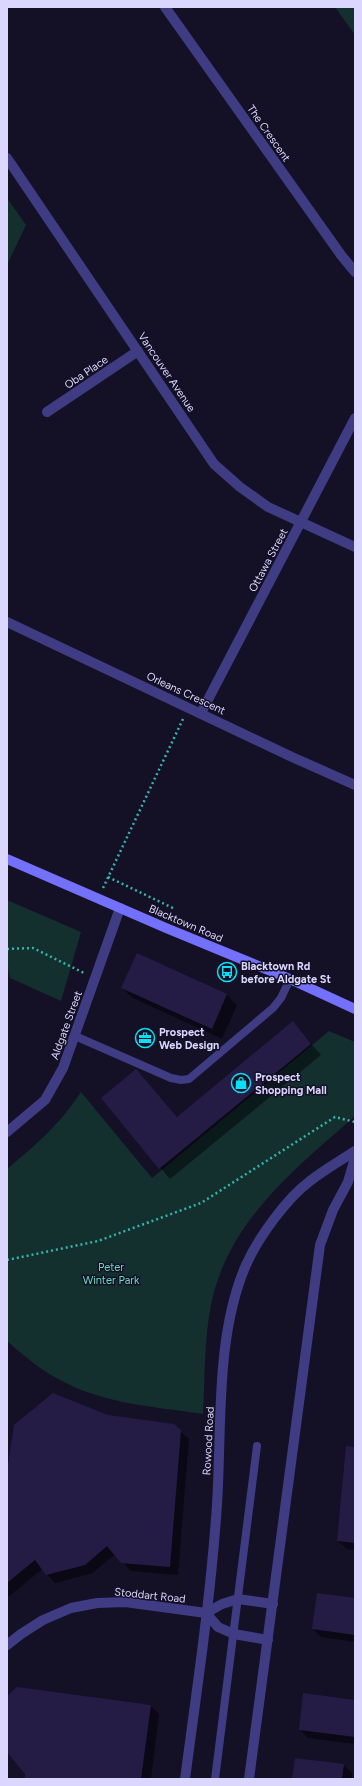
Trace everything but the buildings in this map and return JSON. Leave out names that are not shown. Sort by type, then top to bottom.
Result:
[{"type":"main road","name":"Blacktown Road","points":[[7,858],[120,908],[290,979],[355,1009]]},
{"type":"street","name":"The Crescent","points":[[165,7],[340,255],[355,272]]},
{"type":"street","name":"Vancouver Avenue","points":[[7,158],[214,464],[240,487],[268,507],[355,547]]},
{"type":"street","name":"Oba Place","points":[[47,412],[138,351]]},
{"type":"street","name":"Ottawa Street","points":[[201,713],[355,418]]},
{"type":"street","name":"Orleans Crescent","points":[[7,622],[292,757],[355,785]]},
{"type":"street","name":"Aldgate Street","points":[[7,1132],[45,1100],[63,1068],[120,908]]},
{"type":"street","name":"Rowood Road","points":[[185,1779],[206,1613],[217,1506],[225,1349],[231,1309],[246,1265],[256,1247],[286,1205],[309,1181],[355,1151]]},
{"type":"street","points":[[249,1779],[320,1245],[333,1210],[348,1182],[355,1158]]},
{"type":"street","points":[[268,1640],[234,1634],[218,1627],[206,1613],[222,1604],[238,1599],[273,1604]]},
{"type":"street","name":"Stoddart Road","points":[[7,1645],[43,1620],[71,1608],[97,1603],[125,1602],[206,1613]]},
{"type":"lane","points":[[75,1036],[171,1078],[181,1080],[189,1079],[273,1008],[281,998],[290,979]]},
{"type":"lane","points":[[215,1779],[257,1446]]},
{"type":"path","points":[[99,899],[108,877],[189,708]]},
{"type":"path","points":[[108,877],[175,909]]},
{"type":"path","points":[[7,949],[33,948],[95,978]]},
{"type":"path","points":[[7,1260],[98,1241],[201,1203],[335,1117],[355,1122]]},
{"type":"green space","points":[[335,7],[355,7],[355,35]]},
{"type":"green space","points":[[7,198],[26,225],[7,265]]},
{"type":"green space","points":[[7,900],[81,932],[61,1001],[10,978],[7,964]]},
{"type":"green space","name":"Peter Winter Park","points":[[329,1031],[355,1042],[355,1116],[309,1156],[266,1199],[232,1248],[220,1275],[211,1305],[206,1346],[203,1414],[132,1404],[80,1389],[56,1378],[27,1358],[7,1341],[7,1169],[47,1134],[73,1104],[81,1092],[152,1178]]},
{"type":"place","name":"Blacktown Rd before Aldgate St","points":[[227,972]]},
{"type":"place","name":"Prospect Web Design","points":[[145,1038]]},
{"type":"place","name":"Prospect Shopping Mall","points":[[241,1083]]}]
